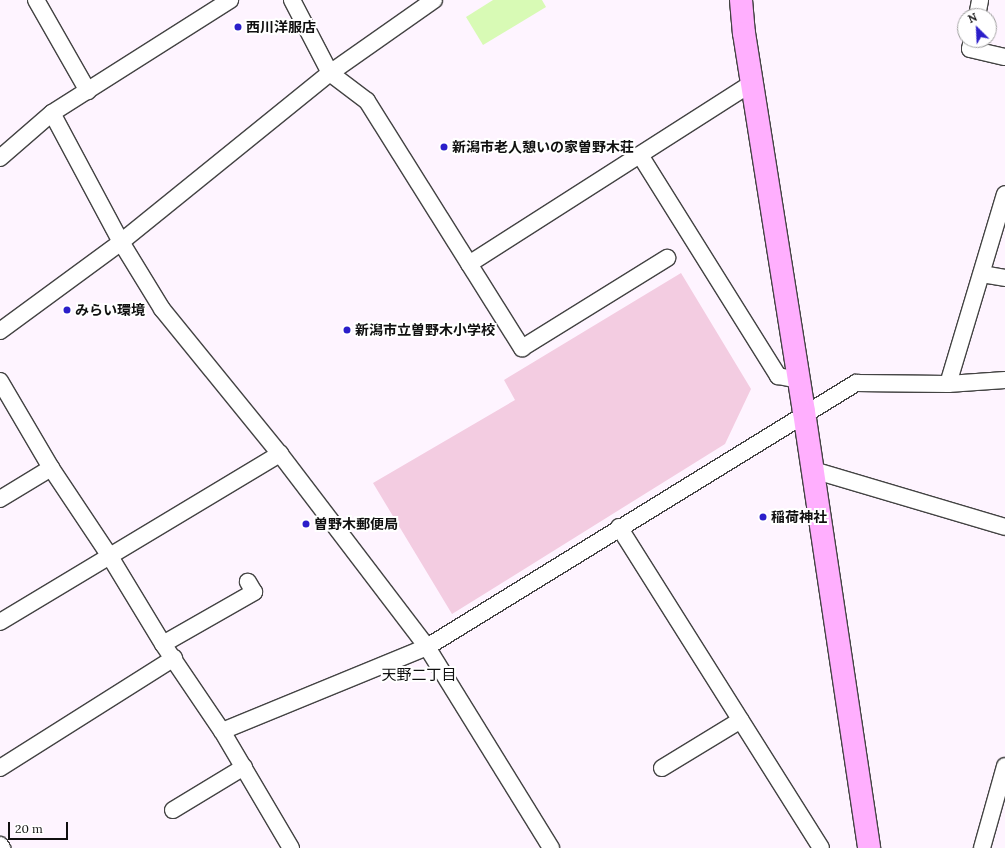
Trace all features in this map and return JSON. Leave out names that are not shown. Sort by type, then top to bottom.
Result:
[{"type":"street","points":[[36,0],[88,91]]},
{"type":"street","points":[[0,158],[52,114],[230,0]]},
{"type":"street","points":[[292,0],[330,74],[367,101],[522,348],[667,258]]},
{"type":"street","points":[[0,331],[121,242],[330,74],[434,0]]},
{"type":"street","points":[[742,0],[752,83],[813,470],[869,848]]},
{"type":"street","points":[[970,48],[1005,57]]},
{"type":"street","points":[[469,264],[752,83]]},
{"type":"street","points":[[52,114],[121,242],[162,310],[280,454],[427,647],[551,848]]},
{"type":"street","points":[[640,155],[778,376],[799,380]]},
{"type":"street","points":[[948,384],[1005,194]]},
{"type":"street","points":[[982,274],[1005,278]]},
{"type":"street","points":[[222,731],[427,647],[804,412],[856,383],[948,384],[1005,380]]},
{"type":"street","points":[[0,381],[51,468],[109,555],[163,644],[174,658],[222,731],[291,848]]},
{"type":"street","points":[[0,622],[109,555],[280,454]]},
{"type":"street","points":[[0,499],[51,468]]},
{"type":"street","points":[[813,470],[1005,528]]},
{"type":"street","points":[[619,527],[821,848]]},
{"type":"street","points":[[163,644],[254,592],[248,582]]},
{"type":"street","points":[[0,768],[174,658]]},
{"type":"street","points":[[662,768],[741,720]]},
{"type":"street","points":[[982,848],[1005,766]]},
{"type":"street","points":[[172,810],[244,768]]},
{"type":"shaded area","points":[[493,0],[542,0],[546,7],[483,45],[466,17]]},
{"type":"shaded area","points":[[681,273],[751,389],[725,444],[452,614],[373,483],[515,400],[504,380]]},
{"type":"place","name":"西川洋服店","points":[[238,27]]},
{"type":"place","name":"新潟市老人憩いの家曽野木荘","points":[[444,147]]},
{"type":"place","name":"みらい環境","points":[[67,310]]},
{"type":"place","name":"新潟市立曽野木小学校","points":[[347,330]]},
{"type":"place","name":"稲荷神社","points":[[763,517]]},
{"type":"place","name":"曽野木郵便局","points":[[306,524]]},
{"type":"district","name":"天野二丁目","points":[[419,675]]}]
